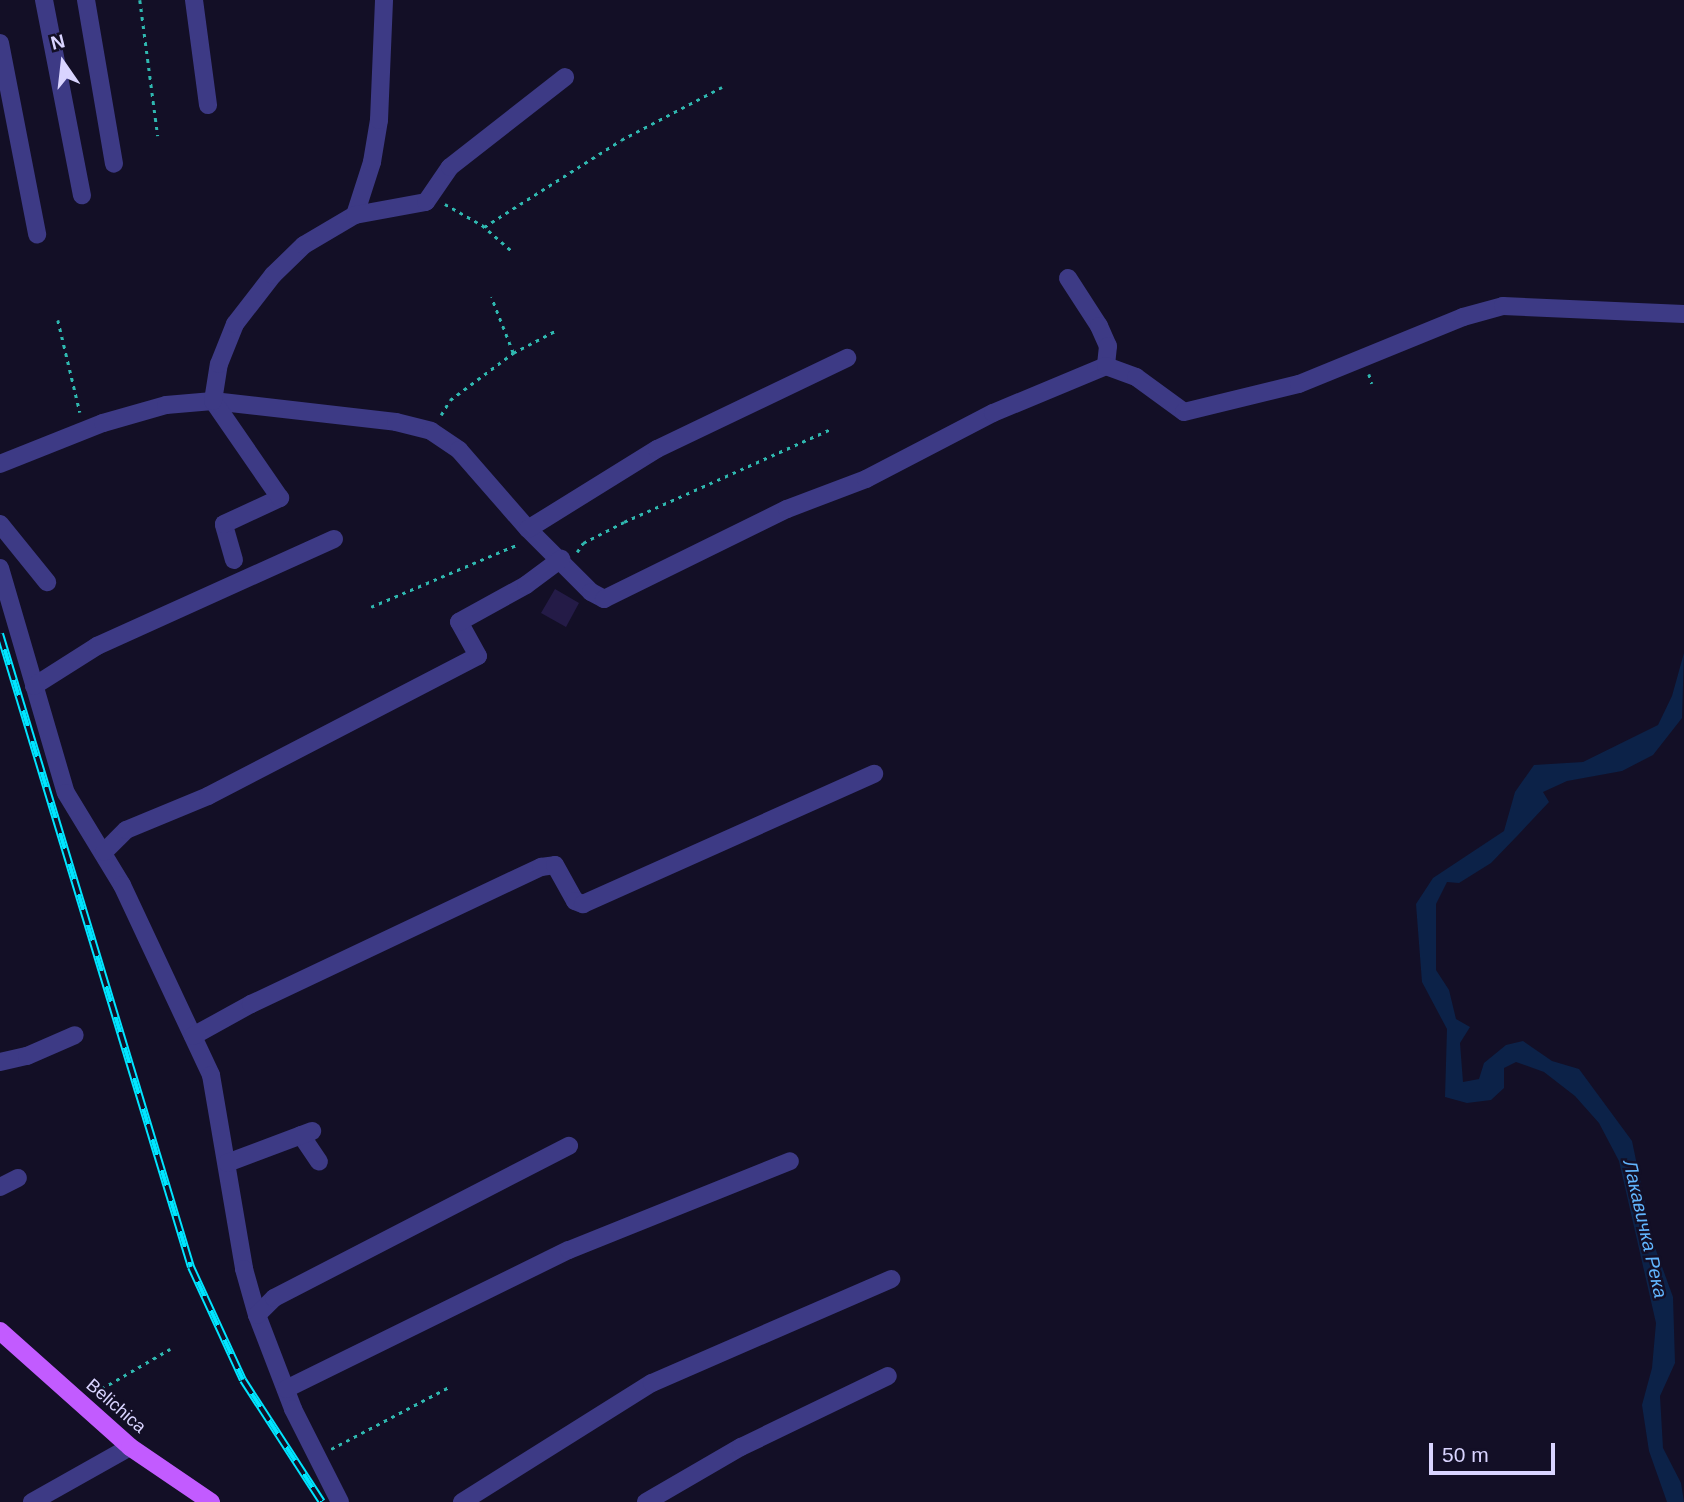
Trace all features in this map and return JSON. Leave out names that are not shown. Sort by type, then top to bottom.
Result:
[{"type":"main road","name":"Belichica","points":[[0,1331],[130,1447],[211,1502]]},
{"type":"street","points":[[44,0],[82,195]]},
{"type":"street","points":[[86,0],[114,164]]},
{"type":"street","points":[[194,0],[208,105]]},
{"type":"street","points":[[355,215],[372,162],[379,120],[384,0]]},
{"type":"street","points":[[0,43],[37,234]]},
{"type":"street","points":[[234,560],[224,524],[280,498],[213,401],[219,364],[235,324],[273,275],[304,244],[355,215],[426,202],[455,162],[565,77]]},
{"type":"street","points":[[1068,278],[1099,326],[1108,346],[1106,366]]},
{"type":"street","points":[[0,464],[85,429],[166,405],[213,401],[346,414],[431,431],[478,468],[533,533],[591,592],[604,599],[613,597],[787,509],[866,479],[993,413],[1106,366],[1136,377],[1184,411],[1299,384],[1464,317],[1503,306],[1684,314]]},
{"type":"street","points":[[533,533],[657,449],[847,358]]},
{"type":"street","points":[[0,524],[47,582]]},
{"type":"street","points":[[34,686],[97,646],[334,539]]},
{"type":"street","points":[[104,852],[126,831],[220,791],[478,656],[459,622],[564,562]]},
{"type":"street","points":[[0,568],[66,793],[104,852],[216,1090],[244,1269],[257,1315],[286,1390],[340,1502]]},
{"type":"street","points":[[193,1037],[251,1003],[541,867],[555,865],[575,901],[583,904],[874,774]]},
{"type":"street","points":[[0,1062],[27,1056],[75,1035]]},
{"type":"street","points":[[227,1163],[307,1133],[319,1161]]},
{"type":"street","points":[[257,1315],[274,1298],[569,1146]]},
{"type":"street","points":[[286,1390],[569,1250],[790,1161]]},
{"type":"street","points":[[0,1187],[19,1178]]},
{"type":"street","points":[[462,1502],[652,1383],[891,1279]]},
{"type":"street","points":[[646,1502],[741,1447],[888,1376]]},
{"type":"street","points":[[32,1502],[130,1447]]},
{"type":"path","points":[[140,0],[158,136]]},
{"type":"path","points":[[484,227],[621,140],[722,87]]},
{"type":"path","points":[[432,197],[484,227],[513,252]]},
{"type":"path","points":[[491,297],[513,353]]},
{"type":"path","points":[[58,320],[85,429]]},
{"type":"path","points":[[431,431],[450,400],[513,353],[555,331]]},
{"type":"path","points":[[564,562],[583,543],[624,522],[831,429]]},
{"type":"path","points":[[371,607],[533,533]]},
{"type":"path","points":[[79,1402],[170,1349]]},
{"type":"path","points":[[317,1457],[449,1387]]},
{"type":"water","name":"Лакавичка Река","points":[[1684,653],[1682,718],[1653,755],[1622,771],[1567,781],[1543,792],[1549,802],[1518,835],[1491,863],[1459,883],[1447,882],[1436,904],[1436,970],[1449,990],[1456,1019],[1470,1027],[1460,1043],[1463,1082],[1479,1079],[1484,1063],[1506,1045],[1523,1041],[1552,1061],[1579,1069],[1632,1141],[1653,1242],[1673,1297],[1675,1363],[1660,1396],[1663,1448],[1681,1483],[1684,1502],[1667,1502],[1649,1451],[1642,1405],[1652,1368],[1656,1323],[1619,1161],[1599,1123],[1575,1096],[1544,1072],[1516,1062],[1504,1068],[1504,1088],[1491,1100],[1467,1103],[1445,1097],[1447,1029],[1422,982],[1416,904],[1433,878],[1504,831],[1515,792],[1534,765],[1583,762],[1658,725],[1672,696]]},
{"type":"building","points":[[555,589],[579,603],[566,627],[541,613]]},
{"type":"railway","points":[[0,634],[191,1267],[243,1380],[322,1502]]}]
